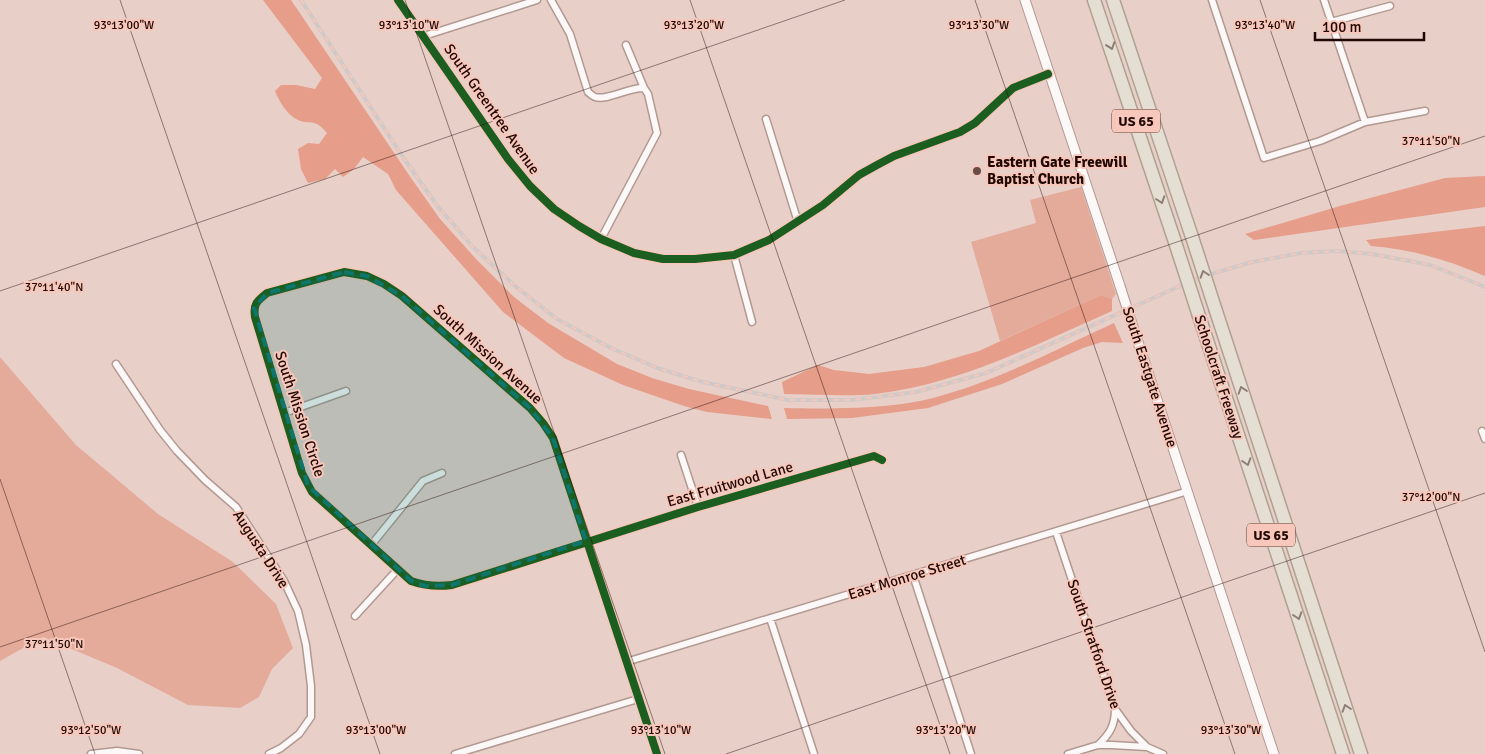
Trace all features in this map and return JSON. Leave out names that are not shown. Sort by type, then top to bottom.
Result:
[{"type":"highway","name":"Schoolcraft Freeway","points":[[1094,0],[1343,754]]},
{"type":"highway","name":"Schoolcraft Freeway","points":[[1113,0],[1361,754]]},
{"type":"street","name":"South Greentree Avenue","points":[[398,0],[508,159],[530,186],[554,209],[601,239],[634,253],[663,259],[695,260],[734,254],[769,240],[823,206],[859,176],[876,165],[894,156],[960,132],[974,123],[1012,88],[1048,74]]},
{"type":"street","points":[[424,36],[537,0]]},
{"type":"street","points":[[551,0],[570,34],[588,92],[595,97],[603,98],[635,88],[644,88]]},
{"type":"street","name":"South Eastgate Avenue","points":[[1024,0],[1274,754]]},
{"type":"street","points":[[1212,0],[1264,158],[1320,141],[1365,122],[1425,111]]},
{"type":"street","points":[[1324,0],[1365,122]]},
{"type":"street","points":[[1331,22],[1390,6]]},
{"type":"street","points":[[601,239],[657,133],[648,94],[626,45]]},
{"type":"street","points":[[766,119],[798,222]]},
{"type":"street","points":[[734,254],[752,322]]},
{"type":"street","name":"South Mission Circle","points":[[344,272],[267,293],[258,301],[254,308],[255,317],[302,472],[312,492],[411,581],[425,586],[439,587],[452,585],[586,542]]},
{"type":"street","name":"South Mission Avenue","points":[[344,272],[367,276],[402,296],[530,408],[553,438],[657,754]]},
{"type":"street","name":"Augusta Drive","points":[[116,364],[150,416],[177,451],[205,480],[236,507],[284,581],[298,612],[306,645],[311,686],[311,717],[299,734],[281,748],[269,754]]},
{"type":"street","points":[[284,413],[346,391]]},
{"type":"street","points":[[1482,431],[1485,439]]},
{"type":"street","points":[[680,455],[698,507]]},
{"type":"street","name":"East Fruitwood Lane","points":[[586,542],[874,456],[882,460]]},
{"type":"street","points":[[372,544],[423,481],[442,473]]},
{"type":"street","name":"East Monroe Street","points":[[626,662],[1188,491]]},
{"type":"street","name":"South Stratford Drive","points":[[1056,532],[1115,709],[1131,730],[1148,747]]},
{"type":"street","points":[[355,616],[398,569]]},
{"type":"street","points":[[913,575],[971,754]]},
{"type":"street","points":[[770,618],[814,754]]},
{"type":"street","points":[[455,754],[638,699]]},
{"type":"street","points":[[1098,745],[1112,730],[1115,721],[1115,709]]},
{"type":"street","points":[[1068,754],[1098,745],[1148,747],[1163,754]]},
{"type":"street","points":[[91,754],[117,751],[139,754]]},
{"type":"highlighted area","points":[[344,272],[367,276],[402,296],[530,408],[553,438],[586,541],[452,585],[425,586],[411,581],[308,486],[254,308],[267,293]]},
{"type":"shaded area","points":[[263,0],[291,0],[440,219],[514,297],[548,323],[617,364],[652,378],[689,389],[768,406],[772,419],[707,412],[684,406],[623,385],[564,358],[503,312],[396,190],[388,174],[363,157],[354,169],[343,177],[335,169],[325,179],[308,183],[301,169],[298,149],[308,143],[319,144],[327,133],[316,123],[303,122],[290,115],[275,91],[281,85],[296,85],[315,89],[322,78]]},
{"type":"shaded area","points":[[1485,176],[1485,207],[1254,240],[1245,234],[1445,178]]},
{"type":"shaded area","points":[[1081,187],[1116,294],[1112,299],[1101,295],[1000,341],[971,242],[1036,223],[1030,200]]},
{"type":"shaded area","points":[[1485,226],[1485,276],[1429,256],[1371,246],[1366,240]]},
{"type":"shaded area","points":[[1101,295],[1112,299],[1112,311],[1026,350],[937,382],[864,395],[784,394],[782,382],[818,365],[834,370],[869,374],[924,367],[979,351]]},
{"type":"shaded area","points":[[1114,323],[1123,343],[1102,342],[1083,348],[1002,384],[928,408],[852,418],[787,419],[784,408],[888,406],[944,395],[994,378]]},
{"type":"shaded area","points":[[0,357],[76,445],[158,514],[233,562],[276,604],[293,648],[272,669],[259,697],[240,708],[188,705],[117,668],[43,637],[0,661]]},
{"type":"railway","points":[[301,0],[403,157],[436,204],[472,246],[515,286],[557,319],[611,348],[660,369],[703,382],[788,400],[852,400],[916,392],[986,373],[1198,278],[1252,262],[1301,253],[1336,251],[1372,254],[1430,265],[1485,287]]},
{"type":"cycle path","points":[[398,0],[508,159],[530,186],[554,209],[601,239],[634,253],[663,259],[695,259],[734,255],[769,240],[823,205],[859,175],[894,156],[960,132],[975,123],[1013,88],[1048,74]]},
{"type":"cycle path","points":[[657,754],[553,438],[530,408],[402,296],[367,276],[344,272],[267,293],[258,301],[255,306],[255,317],[302,473],[312,492],[411,581],[421,584],[436,586],[452,585],[698,507],[874,456],[882,460]]},
{"type":"place","name":"Eastern Gate Freewill Baptist Church","points":[[977,171]]}]
